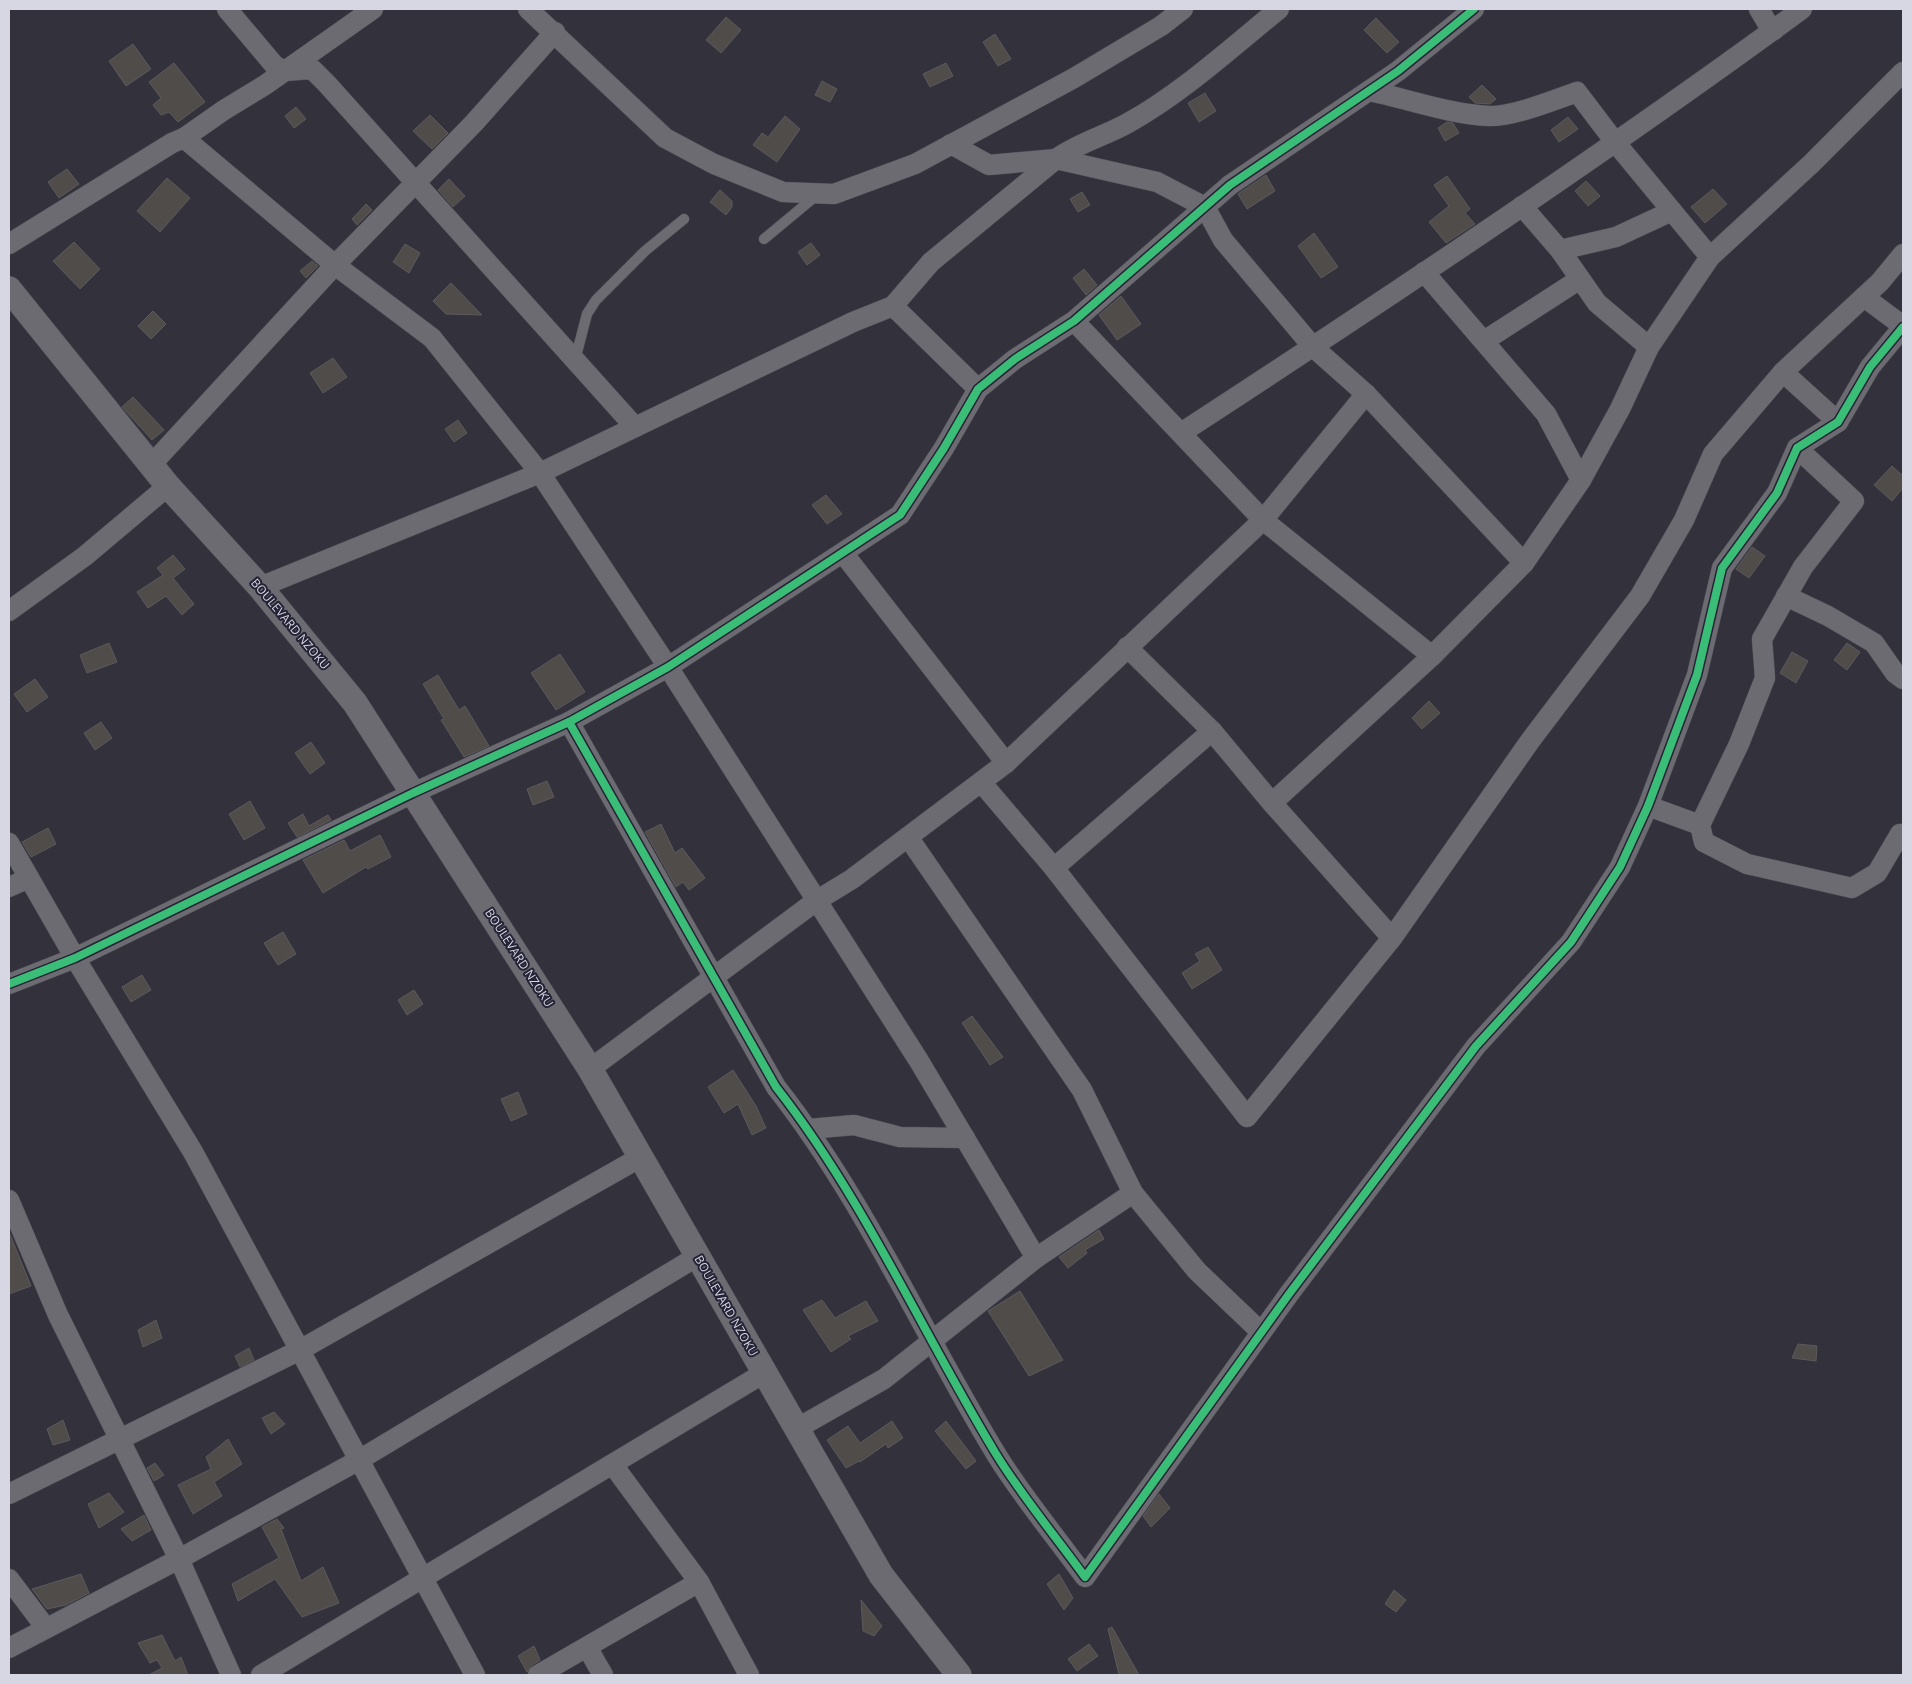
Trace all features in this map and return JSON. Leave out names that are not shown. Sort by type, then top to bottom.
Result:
[{"type":"street","points":[[227,9],[275,66],[285,70],[312,69],[635,427]]},
{"type":"street","points":[[9,244],[172,143],[184,138],[373,9]]},
{"type":"street","points":[[528,9],[555,32],[664,138],[714,164],[782,192],[834,194],[915,164],[1074,78],[1161,26],[1183,9]]},
{"type":"street","points":[[260,587],[540,473],[853,322],[893,306],[931,262],[1056,159],[1068,150],[1128,123],[1197,75],[1278,9]]},
{"type":"street","points":[[9,984],[75,958],[413,793],[569,722],[668,667],[843,553],[900,515],[944,448],[978,389],[1015,359],[1074,321],[1230,186],[1398,71],[1474,9]]},
{"type":"street","points":[[1759,9],[1768,26],[1774,30]]},
{"type":"street","points":[[1181,433],[1313,347],[1522,206],[1802,9]]},
{"type":"street","points":[[152,464],[335,265],[474,123],[555,32]]},
{"type":"street","points":[[1272,803],[1432,656],[1524,563],[1581,480],[1620,409],[1649,347],[1710,257],[1811,164],[1903,72]]},
{"type":"street","points":[[1369,91],[1406,98],[1437,108],[1490,116],[1531,108],[1577,92],[1615,142],[1710,257]]},
{"type":"street","points":[[184,138],[335,265],[432,338],[540,473],[668,667],[919,1061],[1036,1258]]},
{"type":"street","points":[[951,144],[989,165],[1056,159],[1157,182],[1204,207],[1223,240],[1313,347],[1366,394],[1524,563]]},
{"type":"street","points":[[1522,206],[1560,250],[1597,302],[1649,347]]},
{"type":"street","points":[[1560,250],[1616,236],[1672,211]]},
{"type":"street","points":[[981,782],[1054,868],[1247,1117],[1392,938],[1530,741],[1640,596],[1684,520],[1713,454],[1783,372],[1880,282],[1903,254]]},
{"type":"street","points":[[1424,272],[1546,414],[1581,480]]},
{"type":"street","points":[[1484,341],[1580,279]]},
{"type":"street","name":"BOULEVARD NZOKU","points":[[9,289],[168,486],[260,587],[355,702],[590,1068],[880,1575],[959,1675]]},
{"type":"street","points":[[569,722],[776,1087],[809,1129],[846,1190],[997,1456],[1085,1576],[1261,1332],[1476,1046],[1571,942],[1620,867],[1648,806],[1697,675],[1722,568],[1777,493],[1797,448],[1838,422],[1870,367],[1903,326],[1864,297]]},
{"type":"street","points":[[893,306],[978,389]]},
{"type":"street","points":[[1074,321],[1264,520],[1432,656]]},
{"type":"street","points":[[1783,372],[1838,422]]},
{"type":"street","points":[[590,1068],[816,900],[852,879],[1006,763],[1264,520],[1366,394]]},
{"type":"street","points":[[1797,448],[1854,501],[1803,566],[1762,639],[1765,678],[1739,744],[1700,825],[1704,842],[1747,864],[1852,888],[1876,873],[1900,834],[1903,834]]},
{"type":"street","points":[[9,611],[85,556],[168,486]]},
{"type":"street","points":[[843,553],[1006,763]]},
{"type":"street","points":[[1786,596],[1828,616],[1874,643],[1896,673],[1903,679]]},
{"type":"street","points":[[1127,648],[1212,731],[1272,803],[1392,938]]},
{"type":"street","points":[[1054,868],[1212,731]]},
{"type":"street","points":[[1648,806],[1700,825]]},
{"type":"street","points":[[908,837],[1082,1090],[1133,1193],[1197,1271],[1261,1332]]},
{"type":"street","points":[[9,843],[75,958],[193,1152],[475,1675]]},
{"type":"street","points":[[9,887],[29,878]]},
{"type":"street","points":[[809,1129],[854,1125],[900,1137],[964,1138]]},
{"type":"street","points":[[9,1494],[300,1350],[641,1157]]},
{"type":"street","points":[[796,1429],[884,1379],[1036,1258],[1133,1193]]},
{"type":"street","points":[[9,1200],[58,1315],[179,1559],[231,1675]]},
{"type":"street","points":[[9,1648],[179,1559],[359,1460],[698,1256]]},
{"type":"street","points":[[261,1675],[424,1579],[764,1373]]},
{"type":"street","points":[[613,1464],[699,1582],[749,1675]]},
{"type":"street","points":[[9,1579],[46,1628]]},
{"type":"street","points":[[538,1675],[699,1582]]},
{"type":"street","points":[[587,1647],[604,1675]]},
{"type":"lane","points":[[764,239],[819,193]]},
{"type":"lane","points":[[575,360],[587,314],[596,300],[644,251],[684,219]]},
{"type":"building","points":[[726,17],[741,30],[721,53],[706,40]]},
{"type":"building","points":[[1376,18],[1399,42],[1387,53],[1364,30]]},
{"type":"building","points":[[995,34],[1011,59],[998,66],[983,42]]},
{"type":"building","points":[[133,44],[151,69],[126,86],[109,61]]},
{"type":"building","points":[[174,63],[205,102],[178,122],[169,112],[161,115],[153,105],[161,98],[149,82]]},
{"type":"building","points":[[946,63],[953,76],[930,87],[923,74]]},
{"type":"building","points":[[822,81],[837,89],[830,102],[815,95]]},
{"type":"building","points":[[1482,85],[1496,99],[1490,104],[1475,103],[1469,97]]},
{"type":"building","points":[[1205,93],[1216,111],[1199,122],[1188,103]]},
{"type":"building","points":[[296,107],[306,119],[294,128],[285,116]]},
{"type":"building","points":[[430,115],[448,133],[432,149],[413,131]]},
{"type":"building","points":[[785,116],[800,129],[777,162],[753,145],[762,133],[768,137]]},
{"type":"building","points":[[1568,117],[1578,129],[1559,142],[1551,130]]},
{"type":"building","points":[[1447,122],[1453,123],[1459,133],[1445,141],[1438,128]]},
{"type":"building","points":[[67,169],[79,184],[59,198],[48,182]]},
{"type":"building","points":[[1266,175],[1275,191],[1247,209],[1238,194]]},
{"type":"building","points":[[1447,176],[1470,209],[1465,213],[1475,224],[1446,243],[1429,222],[1449,206],[1434,185]]},
{"type":"building","points":[[167,178],[190,198],[160,232],[137,211]]},
{"type":"building","points":[[449,179],[465,196],[453,207],[438,190]]},
{"type":"building","points":[[1586,181],[1600,196],[1588,206],[1575,191]]},
{"type":"building","points":[[1713,189],[1727,204],[1705,223],[1691,207]]},
{"type":"building","points":[[720,190],[732,201],[732,207],[726,215],[710,202]]},
{"type":"building","points":[[1082,192],[1090,205],[1078,212],[1070,199]]},
{"type":"building","points":[[366,204],[372,210],[357,225],[352,219]]},
{"type":"building","points":[[1314,233],[1338,267],[1321,278],[1298,246]]},
{"type":"building","points":[[74,242],[100,269],[80,289],[53,261]]},
{"type":"building","points":[[811,243],[820,255],[807,265],[798,252]]},
{"type":"building","points":[[405,244],[420,253],[409,273],[393,262]]},
{"type":"building","points":[[312,261],[318,266],[306,278],[300,271]]},
{"type":"building","points":[[1084,269],[1097,285],[1086,295],[1073,278]]},
{"type":"building","points":[[451,283],[482,315],[446,314],[433,301]]},
{"type":"building","points":[[1121,296],[1141,324],[1117,340],[1099,315]]},
{"type":"building","points":[[153,311],[166,324],[151,339],[138,326]]},
{"type":"building","points":[[333,358],[347,377],[323,393],[310,373]]},
{"type":"building","points":[[133,397],[164,430],[152,440],[122,407]]},
{"type":"building","points":[[458,420],[467,433],[454,442],[445,429]]},
{"type":"building","points":[[1892,466],[1903,476],[1903,488],[1892,501],[1874,485]]},
{"type":"building","points":[[826,495],[842,514],[827,524],[812,505]]},
{"type":"building","points":[[1752,547],[1765,556],[1749,578],[1736,569]]},
{"type":"building","points":[[173,555],[185,569],[173,578],[194,604],[182,615],[166,596],[148,608],[137,592],[163,575],[157,568]]},
{"type":"building","points":[[109,643],[117,662],[87,673],[80,655]]},
{"type":"building","points":[[1847,643],[1860,652],[1847,670],[1834,660]]},
{"type":"building","points":[[1792,652],[1808,661],[1796,683],[1780,673]]},
{"type":"building","points":[[560,654],[585,692],[556,710],[531,673]]},
{"type":"building","points":[[438,675],[459,710],[465,706],[489,746],[464,757],[441,720],[444,719],[423,684]]},
{"type":"building","points":[[35,679],[48,697],[27,712],[14,694]]},
{"type":"building","points":[[1429,701],[1440,713],[1422,729],[1412,718]]},
{"type":"building","points":[[101,722],[112,738],[95,750],[84,733]]},
{"type":"building","points":[[311,742],[325,763],[310,774],[295,753]]},
{"type":"building","points":[[547,781],[554,797],[533,805],[527,789]]},
{"type":"building","points":[[250,801],[265,828],[244,840],[229,814]]},
{"type":"building","points":[[303,814],[309,826],[328,815],[331,820],[297,837],[288,823]]},
{"type":"building","points":[[661,824],[675,853],[682,848],[705,878],[689,890],[683,882],[676,887],[645,832]]},
{"type":"building","points":[[48,828],[56,844],[31,857],[22,842]]},
{"type":"building","points":[[380,835],[391,857],[368,869],[366,867],[323,893],[303,860],[344,840],[350,851]]},
{"type":"building","points":[[283,932],[296,954],[278,965],[264,943]]},
{"type":"building","points":[[1208,947],[1222,970],[1192,989],[1182,973],[1200,961],[1195,954]]},
{"type":"building","points":[[142,975],[151,990],[131,1002],[122,987]]},
{"type":"building","points":[[414,990],[423,1004],[407,1015],[398,1000]]},
{"type":"building","points":[[972,1016],[1003,1057],[990,1065],[962,1023]]},
{"type":"building","points":[[733,1070],[756,1106],[766,1128],[752,1135],[738,1104],[724,1113],[708,1087]]},
{"type":"building","points":[[518,1092],[527,1114],[511,1121],[501,1099]]},
{"type":"building","points":[[1099,1230],[1104,1239],[1085,1250],[1087,1253],[1068,1268],[1059,1257]]},
{"type":"building","points":[[9,1232],[31,1286],[9,1294]]},
{"type":"building","points":[[1020,1291],[1063,1360],[1029,1376],[988,1311]]},
{"type":"building","points":[[822,1300],[835,1318],[866,1301],[878,1321],[848,1336],[851,1339],[831,1352],[803,1310]]},
{"type":"building","points":[[156,1320],[162,1338],[143,1347],[138,1330]]},
{"type":"building","points":[[1798,1344],[1817,1346],[1816,1361],[1792,1358]]},
{"type":"building","points":[[249,1348],[254,1360],[240,1367],[235,1356]]},
{"type":"building","points":[[274,1412],[285,1424],[271,1434],[262,1418]]},
{"type":"building","points":[[63,1420],[70,1440],[53,1445],[47,1429]]},
{"type":"building","points":[[892,1421],[903,1438],[888,1448],[886,1444],[860,1462],[846,1468],[827,1440],[848,1426],[860,1443]]},
{"type":"building","points":[[946,1421],[976,1461],[966,1469],[935,1431]]},
{"type":"building","points":[[228,1439],[242,1464],[214,1482],[222,1496],[193,1514],[178,1485],[211,1469],[206,1457]]},
{"type":"building","points":[[155,1463],[164,1475],[154,1481],[147,1468]]},
{"type":"building","points":[[109,1493],[124,1512],[99,1528],[88,1504]]},
{"type":"building","points":[[1159,1494],[1170,1508],[1151,1527],[1143,1516]]},
{"type":"building","points":[[144,1515],[151,1530],[132,1541],[121,1529]]},
{"type":"building","points":[[277,1519],[284,1528],[281,1529],[301,1581],[323,1567],[339,1603],[302,1617],[275,1579],[238,1601],[232,1584],[279,1558],[262,1527]]},
{"type":"building","points":[[81,1574],[89,1593],[66,1605],[47,1609],[32,1589]]},
{"type":"building","points":[[1059,1574],[1073,1598],[1064,1610],[1047,1584]]},
{"type":"building","points":[[1394,1590],[1406,1600],[1396,1612],[1385,1604]]},
{"type":"building","points":[[861,1600],[882,1626],[874,1636],[863,1631]]},
{"type":"building","points":[[1112,1627],[1139,1675],[1119,1675],[1108,1629]]},
{"type":"building","points":[[162,1635],[175,1661],[181,1657],[188,1675],[149,1675],[162,1668],[157,1660],[150,1663],[138,1643]]},
{"type":"building","points":[[1089,1644],[1098,1656],[1077,1671],[1068,1659]]},
{"type":"building","points":[[534,1646],[540,1660],[532,1665],[527,1672],[518,1656]]},
{"type":"cycle path","points":[[9,984],[75,958],[413,793],[569,722],[668,667],[900,515],[944,448],[978,389],[1015,359],[1074,321],[1230,185],[1398,71],[1474,9]]},
{"type":"cycle path","points":[[569,722],[776,1087],[808,1130],[865,1220],[996,1454],[1085,1577],[1289,1294],[1476,1046],[1571,942],[1620,867],[1648,806],[1697,675],[1722,568],[1777,493],[1797,448],[1838,422],[1870,367],[1903,327]]}]
